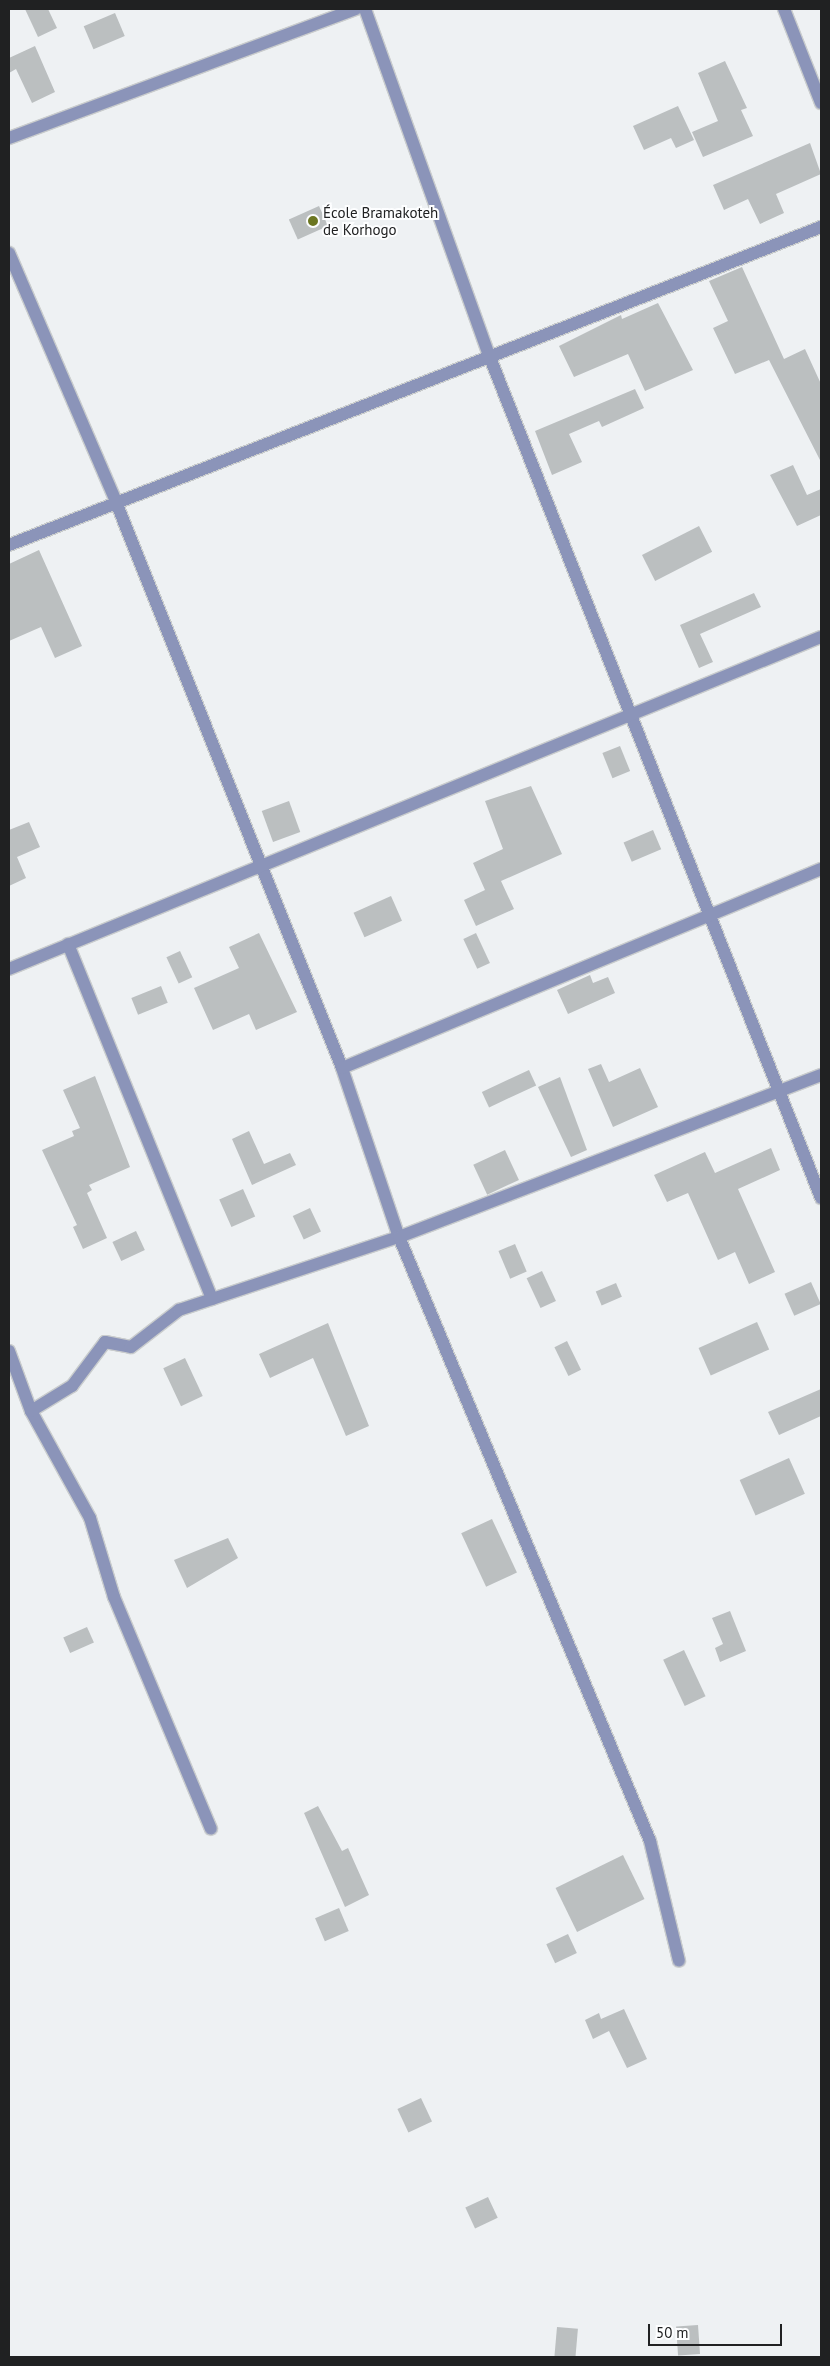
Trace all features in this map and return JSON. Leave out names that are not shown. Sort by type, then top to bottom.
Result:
[{"type":"street","points":[[9,138],[356,9]]},
{"type":"street","points":[[365,9],[488,355],[821,1198]]},
{"type":"street","points":[[784,9],[821,103]]},
{"type":"street","points":[[9,545],[488,355],[821,227]]},
{"type":"street","points":[[9,253],[116,502],[342,1068],[399,1237],[650,1842],[679,1961]]},
{"type":"street","points":[[9,969],[261,864],[630,717],[821,637]]},
{"type":"street","points":[[342,1068],[708,914],[821,869]]},
{"type":"street","points":[[68,944],[212,1299]]},
{"type":"street","points":[[31,1411],[72,1386],[105,1342],[132,1347],[179,1310],[399,1237],[821,1075]]},
{"type":"street","points":[[9,1351],[31,1411],[90,1518],[114,1597],[211,1829]]},
{"type":"building","points":[[25,9],[48,9],[57,28],[38,37]]},
{"type":"building","points":[[115,13],[125,36],[93,49],[84,26]]},
{"type":"building","points":[[35,46],[55,92],[32,103],[16,69],[9,73],[9,58]]},
{"type":"building","points":[[725,61],[747,108],[741,110],[753,136],[703,157],[692,132],[718,121],[698,73]]},
{"type":"building","points":[[678,106],[694,140],[676,148],[671,138],[644,150],[633,126]]},
{"type":"building","points":[[810,143],[821,174],[776,194],[784,213],[760,224],[748,199],[724,210],[713,185]]},
{"type":"building","points":[[319,206],[328,226],[298,240],[289,219]]},
{"type":"building","points":[[742,267],[784,359],[805,349],[821,384],[821,462],[769,360],[735,374],[713,328],[728,321],[709,281]]},
{"type":"building","points":[[658,303],[693,370],[645,391],[628,354],[574,377],[559,346],[621,315],[622,319]]},
{"type":"building","points":[[635,389],[644,408],[602,427],[599,421],[569,434],[582,462],[552,475],[535,431]]},
{"type":"building","points":[[793,465],[807,495],[821,489],[821,515],[797,526],[770,475]]},
{"type":"building","points":[[699,526],[712,552],[655,581],[642,555]]},
{"type":"building","points":[[39,550],[82,646],[55,658],[41,627],[9,641],[9,564]]},
{"type":"building","points":[[754,593],[761,607],[700,634],[713,662],[699,668],[680,625]]},
{"type":"building","points":[[620,746],[630,771],[612,778],[602,753]]},
{"type":"building","points":[[531,786],[562,854],[501,881],[514,909],[476,926],[464,900],[485,890],[473,863],[503,849],[485,801]]},
{"type":"building","points":[[289,801],[300,832],[273,842],[262,811]]},
{"type":"building","points":[[29,822],[40,847],[17,857],[26,878],[9,886],[9,830]]},
{"type":"building","points":[[653,830],[661,849],[632,862],[624,843]]},
{"type":"building","points":[[391,896],[402,921],[365,937],[354,913]]},
{"type":"building","points":[[259,933],[297,1012],[256,1030],[249,1014],[213,1030],[194,988],[239,968],[229,947]]},
{"type":"building","points":[[476,933],[490,963],[477,969],[463,939]]},
{"type":"building","points":[[180,951],[192,977],[179,984],[166,957]]},
{"type":"building","points":[[590,975],[593,983],[608,977],[615,993],[568,1014],[557,990]]},
{"type":"building","points":[[161,986],[168,1003],[138,1015],[131,998]]},
{"type":"building","points":[[601,1064],[609,1082],[640,1068],[658,1107],[613,1127],[588,1069]]},
{"type":"building","points":[[529,1070],[536,1085],[489,1107],[482,1092]]},
{"type":"building","points":[[95,1076],[130,1167],[89,1185],[92,1190],[87,1193],[107,1238],[83,1249],[73,1227],[77,1225],[42,1150],[74,1136],[72,1131],[80,1128],[63,1090]]},
{"type":"building","points":[[560,1077],[587,1150],[571,1157],[538,1087]]},
{"type":"building","points":[[249,1131],[264,1164],[290,1153],[296,1165],[252,1185],[232,1139]]},
{"type":"building","points":[[771,1148],[780,1170],[738,1189],[775,1272],[749,1284],[735,1252],[718,1260],[688,1193],[667,1202],[654,1175],[705,1152],[715,1173]]},
{"type":"building","points":[[505,1150],[519,1180],[487,1195],[473,1165]]},
{"type":"building","points":[[243,1189],[255,1216],[231,1227],[219,1200]]},
{"type":"building","points":[[310,1208],[321,1232],[304,1240],[293,1216]]},
{"type":"building","points":[[136,1231],[145,1250],[121,1261],[112,1242]]},
{"type":"building","points":[[515,1244],[527,1272],[510,1279],[498,1251]]},
{"type":"building","points":[[542,1271],[556,1301],[541,1308],[527,1278]]},
{"type":"building","points":[[811,1282],[821,1304],[794,1316],[785,1294]]},
{"type":"building","points":[[616,1283],[622,1297],[602,1305],[596,1292]]},
{"type":"building","points":[[757,1322],[769,1349],[711,1375],[699,1348]]},
{"type":"building","points":[[328,1323],[369,1426],[346,1436],[313,1358],[270,1378],[259,1354]]},
{"type":"building","points":[[567,1341],[581,1370],[568,1376],[554,1347]]},
{"type":"building","points":[[185,1358],[203,1396],[181,1406],[163,1368]]},
{"type":"building","points":[[821,1389],[821,1416],[779,1435],[768,1412]]},
{"type":"building","points":[[789,1458],[805,1494],[756,1516],[740,1480]]},
{"type":"building","points":[[492,1519],[517,1572],[486,1587],[461,1533]]},
{"type":"building","points":[[228,1538],[238,1558],[187,1588],[174,1560]]},
{"type":"building","points":[[730,1611],[746,1651],[720,1662],[715,1648],[723,1644],[712,1618]]},
{"type":"building","points":[[87,1627],[94,1643],[70,1653],[63,1638]]},
{"type":"building","points":[[684,1650],[706,1696],[685,1706],[663,1660]]},
{"type":"building","points":[[318,1806],[342,1851],[348,1848],[369,1895],[345,1907],[304,1813]]},
{"type":"building","points":[[623,1855],[644,1899],[577,1932],[556,1888]]},
{"type":"building","points":[[339,1908],[349,1931],[325,1941],[315,1918]]},
{"type":"building","points":[[568,1934],[577,1953],[555,1963],[546,1944]]},
{"type":"building","points":[[624,2009],[647,2059],[627,2068],[609,2031],[593,2039],[585,2020],[599,2013],[601,2019]]},
{"type":"building","points":[[421,2098],[432,2122],[408,2133],[397,2109]]},
{"type":"building","points":[[488,2197],[498,2218],[475,2228],[465,2208]]},
{"type":"building","points":[[698,2325],[700,2354],[678,2355],[676,2327]]},
{"type":"building","points":[[557,2327],[578,2329],[575,2357],[554,2356]]},
{"type":"place","name":"École Bramakoteh de Korhogo","points":[[313,221]]}]
